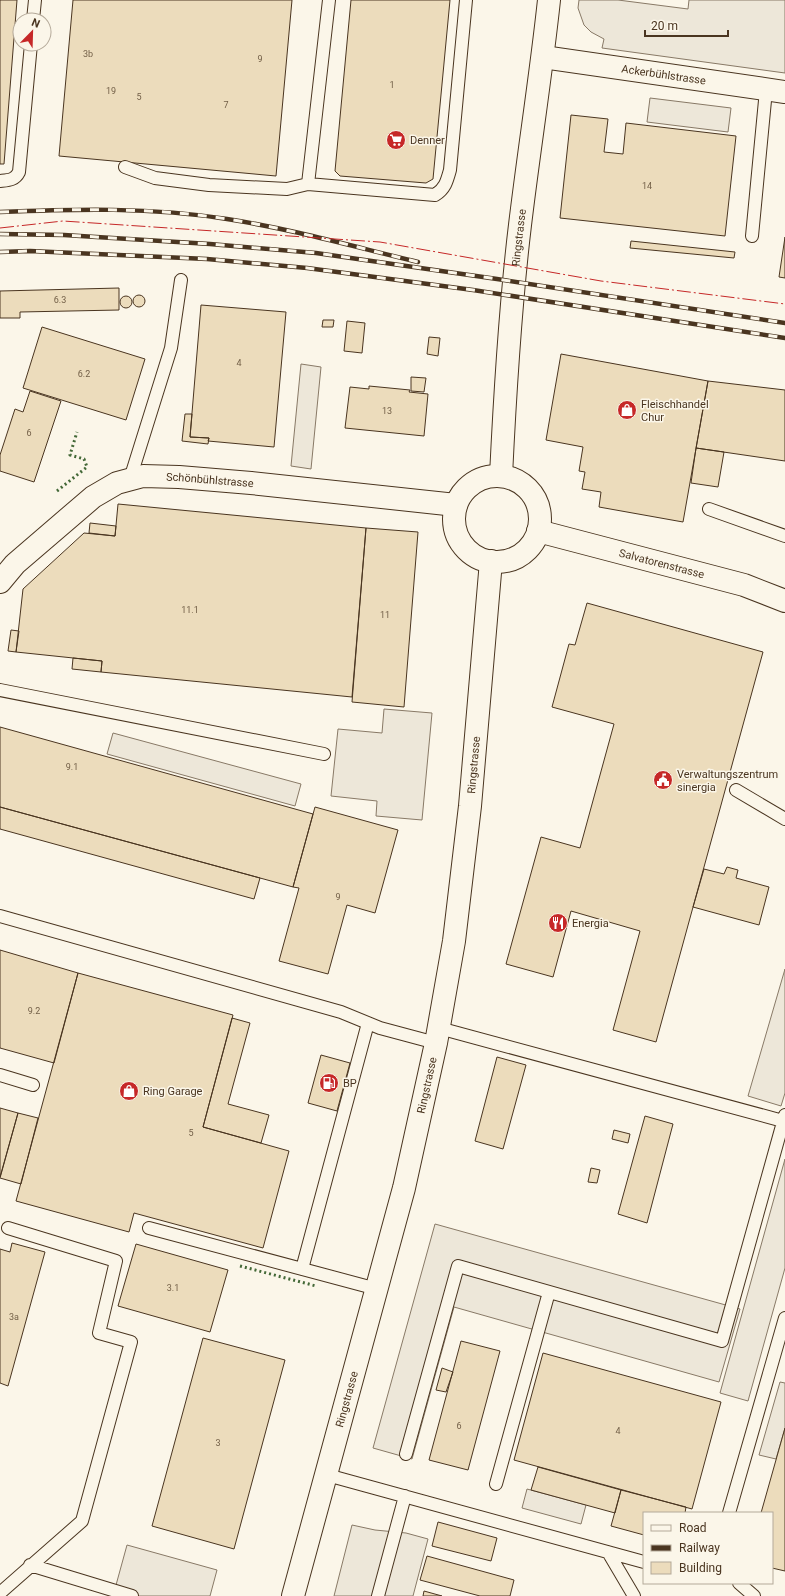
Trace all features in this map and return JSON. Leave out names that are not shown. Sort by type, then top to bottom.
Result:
[{"type":"main road","name":"Ringstrasse","points":[[501,476],[509,350],[520,226],[543,58],[549,0]]},
{"type":"main road","name":"Ackerbühlstrasse","points":[[543,58],[776,91]]},
{"type":"main road","name":"Schönbühlstrasse","points":[[0,582],[15,564],[87,501],[105,489],[130,479],[157,476],[179,477],[456,505]]},
{"type":"main road","points":[[501,476],[519,482],[532,495],[539,512],[538,531],[534,540],[520,555],[511,559],[491,561],[471,553],[458,537],[454,526],[456,505],[460,496],[474,483],[482,478],[501,476]]},
{"type":"main road","name":"Salvatorenstrasse","points":[[538,531],[744,585],[785,601]]},
{"type":"main road","name":"Ringstrasse","points":[[293,1596],[404,1188],[438,1035],[454,941],[470,806],[491,561]]},
{"type":"lane","points":[[34,12],[35,0]]},
{"type":"lane","points":[[308,184],[329,0]]},
{"type":"lane","points":[[125,167],[155,178],[209,185],[287,189],[308,184],[421,195],[436,195],[441,191],[446,183],[450,170],[466,0]]},
{"type":"lane","points":[[0,181],[12,180],[19,172],[30,52]]},
{"type":"lane","points":[[752,236],[776,91]]},
{"type":"lane","points":[[130,479],[171,348],[181,280]]},
{"type":"lane","points":[[709,508],[785,536]]},
{"type":"lane","points":[[0,690],[324,754]]},
{"type":"lane","points":[[736,790],[785,819]]},
{"type":"lane","points":[[0,916],[341,1012],[380,1028],[438,1035],[784,1118],[722,1341],[458,1266],[406,1454]]},
{"type":"lane","points":[[302,1269],[368,1023]]},
{"type":"lane","points":[[0,1076],[33,1085]]},
{"type":"lane","points":[[0,1593],[30,1565],[82,1521],[131,1342],[99,1333],[116,1261],[8,1228]]},
{"type":"lane","points":[[149,1228],[376,1289]]},
{"type":"lane","points":[[496,1484],[549,1292]]},
{"type":"lane","points":[[729,1512],[785,1318]]},
{"type":"lane","points":[[327,1475],[643,1562]]},
{"type":"lane","points":[[378,1596],[405,1496]]},
{"type":"lane","points":[[608,1552],[634,1596]]},
{"type":"lane","points":[[30,1565],[132,1596]]},
{"type":"lane","points":[[740,1584],[754,1596]]},
{"type":"shaded area","points":[[579,0],[618,0],[688,9],[689,0],[785,0],[785,73],[602,48],[604,39],[591,32],[584,25],[578,8]]},
{"type":"shaded area","points":[[650,98],[731,108],[728,132],[647,122]]},
{"type":"shaded area","points":[[301,364],[321,367],[311,469],[291,466]]},
{"type":"shaded area","points":[[384,709],[432,713],[422,820],[376,816],[377,801],[331,796],[338,729],[382,733]]},
{"type":"shaded area","points":[[113,733],[301,784],[295,806],[107,754]]},
{"type":"shaded area","points":[[785,969],[785,1093],[781,1106],[748,1096]]},
{"type":"shaded area","points":[[785,1159],[785,1268],[748,1401],[720,1393]]},
{"type":"shaded area","points":[[435,1224],[740,1309],[719,1382],[454,1307],[412,1459],[373,1448]]},
{"type":"shaded area","points":[[780,1382],[785,1383],[785,1428],[776,1459],[759,1455]]},
{"type":"shaded area","points":[[527,1489],[586,1505],[581,1524],[522,1508]]},
{"type":"shaded area","points":[[352,1525],[375,1530],[406,1533],[428,1539],[413,1596],[334,1596]]},
{"type":"shaded area","points":[[127,1545],[217,1570],[210,1596],[113,1596]]},
{"type":"building","points":[[0,0],[17,0],[16,12],[12,12],[13,52],[4,164],[0,164]]},
{"type":"building","points":[[73,0],[292,0],[276,176],[59,156]]},
{"type":"building","points":[[351,0],[450,0],[433,179],[426,183],[340,176],[335,171]]},
{"type":"building","points":[[571,115],[608,119],[604,152],[623,154],[626,123],[736,136],[725,236],[560,218]]},
{"type":"building","points":[[785,237],[785,278],[779,277]]},
{"type":"building","points":[[631,241],[735,252],[734,258],[630,248]]},
{"type":"building","points":[[119,288],[119,310],[20,312],[20,318],[0,318],[0,291]]},
{"type":"building","points":[[137,295],[141,295],[145,301],[141,307],[137,307],[133,303],[133,299]]},
{"type":"building","points":[[124,296],[128,296],[132,302],[128,308],[124,308],[120,304],[120,300]]},
{"type":"building","points":[[201,305],[286,312],[274,447],[208,441],[209,438],[190,437]]},
{"type":"building","points":[[323,320],[334,320],[333,327],[322,327]]},
{"type":"building","points":[[347,321],[365,323],[362,353],[344,351]]},
{"type":"building","points":[[42,327],[145,359],[126,420],[23,388]]},
{"type":"building","points":[[429,337],[440,338],[438,356],[427,354]]},
{"type":"building","name":"Fleischhandel Chur","points":[[561,354],[708,381],[683,522],[599,507],[601,492],[582,489],[585,472],[579,471],[583,447],[546,440]]},
{"type":"building","points":[[411,377],[426,378],[424,392],[411,391]]},
{"type":"building","points":[[708,381],[785,390],[785,461],[696,448]]},
{"type":"building","points":[[369,386],[410,390],[409,392],[428,394],[424,436],[345,428],[350,387],[369,389]]},
{"type":"building","points":[[30,391],[61,401],[34,482],[0,471],[0,455],[15,409],[23,412]]},
{"type":"building","points":[[185,414],[192,414],[190,437],[209,438],[208,444],[182,441]]},
{"type":"building","points":[[696,448],[724,452],[718,487],[691,483]]},
{"type":"building","points":[[118,504],[366,528],[352,697],[101,672],[102,661],[16,652],[23,589],[84,533],[115,536]]},
{"type":"building","points":[[90,523],[116,526],[115,536],[89,533]]},
{"type":"building","points":[[366,528],[418,532],[404,707],[352,702]]},
{"type":"building","name":"Verwaltungszentrum sinergia","points":[[587,603],[763,652],[656,1042],[613,1030],[640,931],[571,911],[553,977],[506,964],[541,837],[580,848],[614,724],[552,707],[569,644],[575,645]]},
{"type":"building","points":[[11,630],[19,631],[16,652],[8,651]]},
{"type":"building","points":[[73,658],[102,661],[101,672],[72,669]]},
{"type":"building","points":[[0,727],[313,814],[293,887],[0,807]]},
{"type":"building","points":[[0,807],[260,878],[254,899],[0,829]]},
{"type":"building","points":[[315,807],[398,830],[375,913],[347,905],[328,974],[279,961],[299,888],[293,887]]},
{"type":"building","points":[[727,867],[738,870],[736,878],[769,887],[759,925],[693,907],[704,869],[724,874]]},
{"type":"building","points":[[0,950],[78,973],[54,1063],[0,1048]]},
{"type":"building","name":"Ring Garage","points":[[78,973],[233,1015],[203,1127],[289,1151],[263,1248],[134,1213],[129,1232],[16,1201]]},
{"type":"building","points":[[232,1018],[250,1023],[228,1104],[269,1115],[261,1143],[203,1127]]},
{"type":"building","points":[[321,1055],[350,1063],[337,1111],[308,1103]]},
{"type":"building","points":[[497,1057],[526,1065],[503,1149],[475,1141]]},
{"type":"building","points":[[0,1108],[18,1113],[0,1177]]},
{"type":"building","points":[[18,1113],[38,1118],[21,1184],[0,1178]]},
{"type":"building","points":[[645,1116],[673,1124],[647,1223],[618,1214]]},
{"type":"building","points":[[614,1130],[630,1134],[628,1143],[612,1139]]},
{"type":"building","points":[[591,1168],[600,1170],[597,1183],[588,1182]]},
{"type":"building","points":[[12,1243],[45,1252],[8,1386],[0,1383],[0,1249],[10,1252]]},
{"type":"building","points":[[136,1244],[228,1270],[210,1332],[118,1306]]},
{"type":"building","points":[[203,1338],[285,1360],[234,1549],[152,1526]]},
{"type":"building","points":[[461,1341],[500,1351],[468,1470],[429,1460]]},
{"type":"building","points":[[543,1353],[721,1402],[692,1509],[514,1460]]},
{"type":"building","points":[[442,1368],[453,1372],[446,1392],[436,1390]]},
{"type":"building","points":[[785,1428],[785,1571],[773,1568],[773,1512],[761,1512]]},
{"type":"building","points":[[538,1467],[621,1490],[615,1513],[531,1490]]},
{"type":"building","points":[[621,1490],[686,1507],[685,1512],[643,1512],[643,1535],[611,1526]]},
{"type":"building","points":[[438,1522],[497,1538],[491,1561],[432,1546]]},
{"type":"building","points":[[427,1556],[514,1580],[510,1596],[480,1596],[420,1580]]},
{"type":"building","points":[[424,1591],[442,1596],[423,1596]]},
{"type":"railway","points":[[0,212],[114,210],[170,212],[199,215],[275,228],[418,262]]},
{"type":"railway","points":[[0,234],[64,235],[210,244],[316,253],[785,323]]},
{"type":"railway","points":[[0,252],[30,251],[207,259],[307,268],[473,290],[785,338]]},
{"type":"hedge","points":[[57,491],[87,467],[84,459],[70,455],[77,432]]},
{"type":"hedge","points":[[240,1266],[316,1286]]},
{"type":"power","points":[[0,228],[63,221],[380,242],[601,281],[785,304]]},
{"type":"place","name":"Denner","points":[[396,140]]},
{"type":"place","name":"Fleischhandel Chur","points":[[627,410]]},
{"type":"place","name":"Verwaltungszentrum sinergia","points":[[663,780]]},
{"type":"place","name":"Energia","points":[[558,923]]},
{"type":"place","name":"BP","points":[[329,1083]]},
{"type":"place","name":"Ring Garage","points":[[129,1091]]}]
